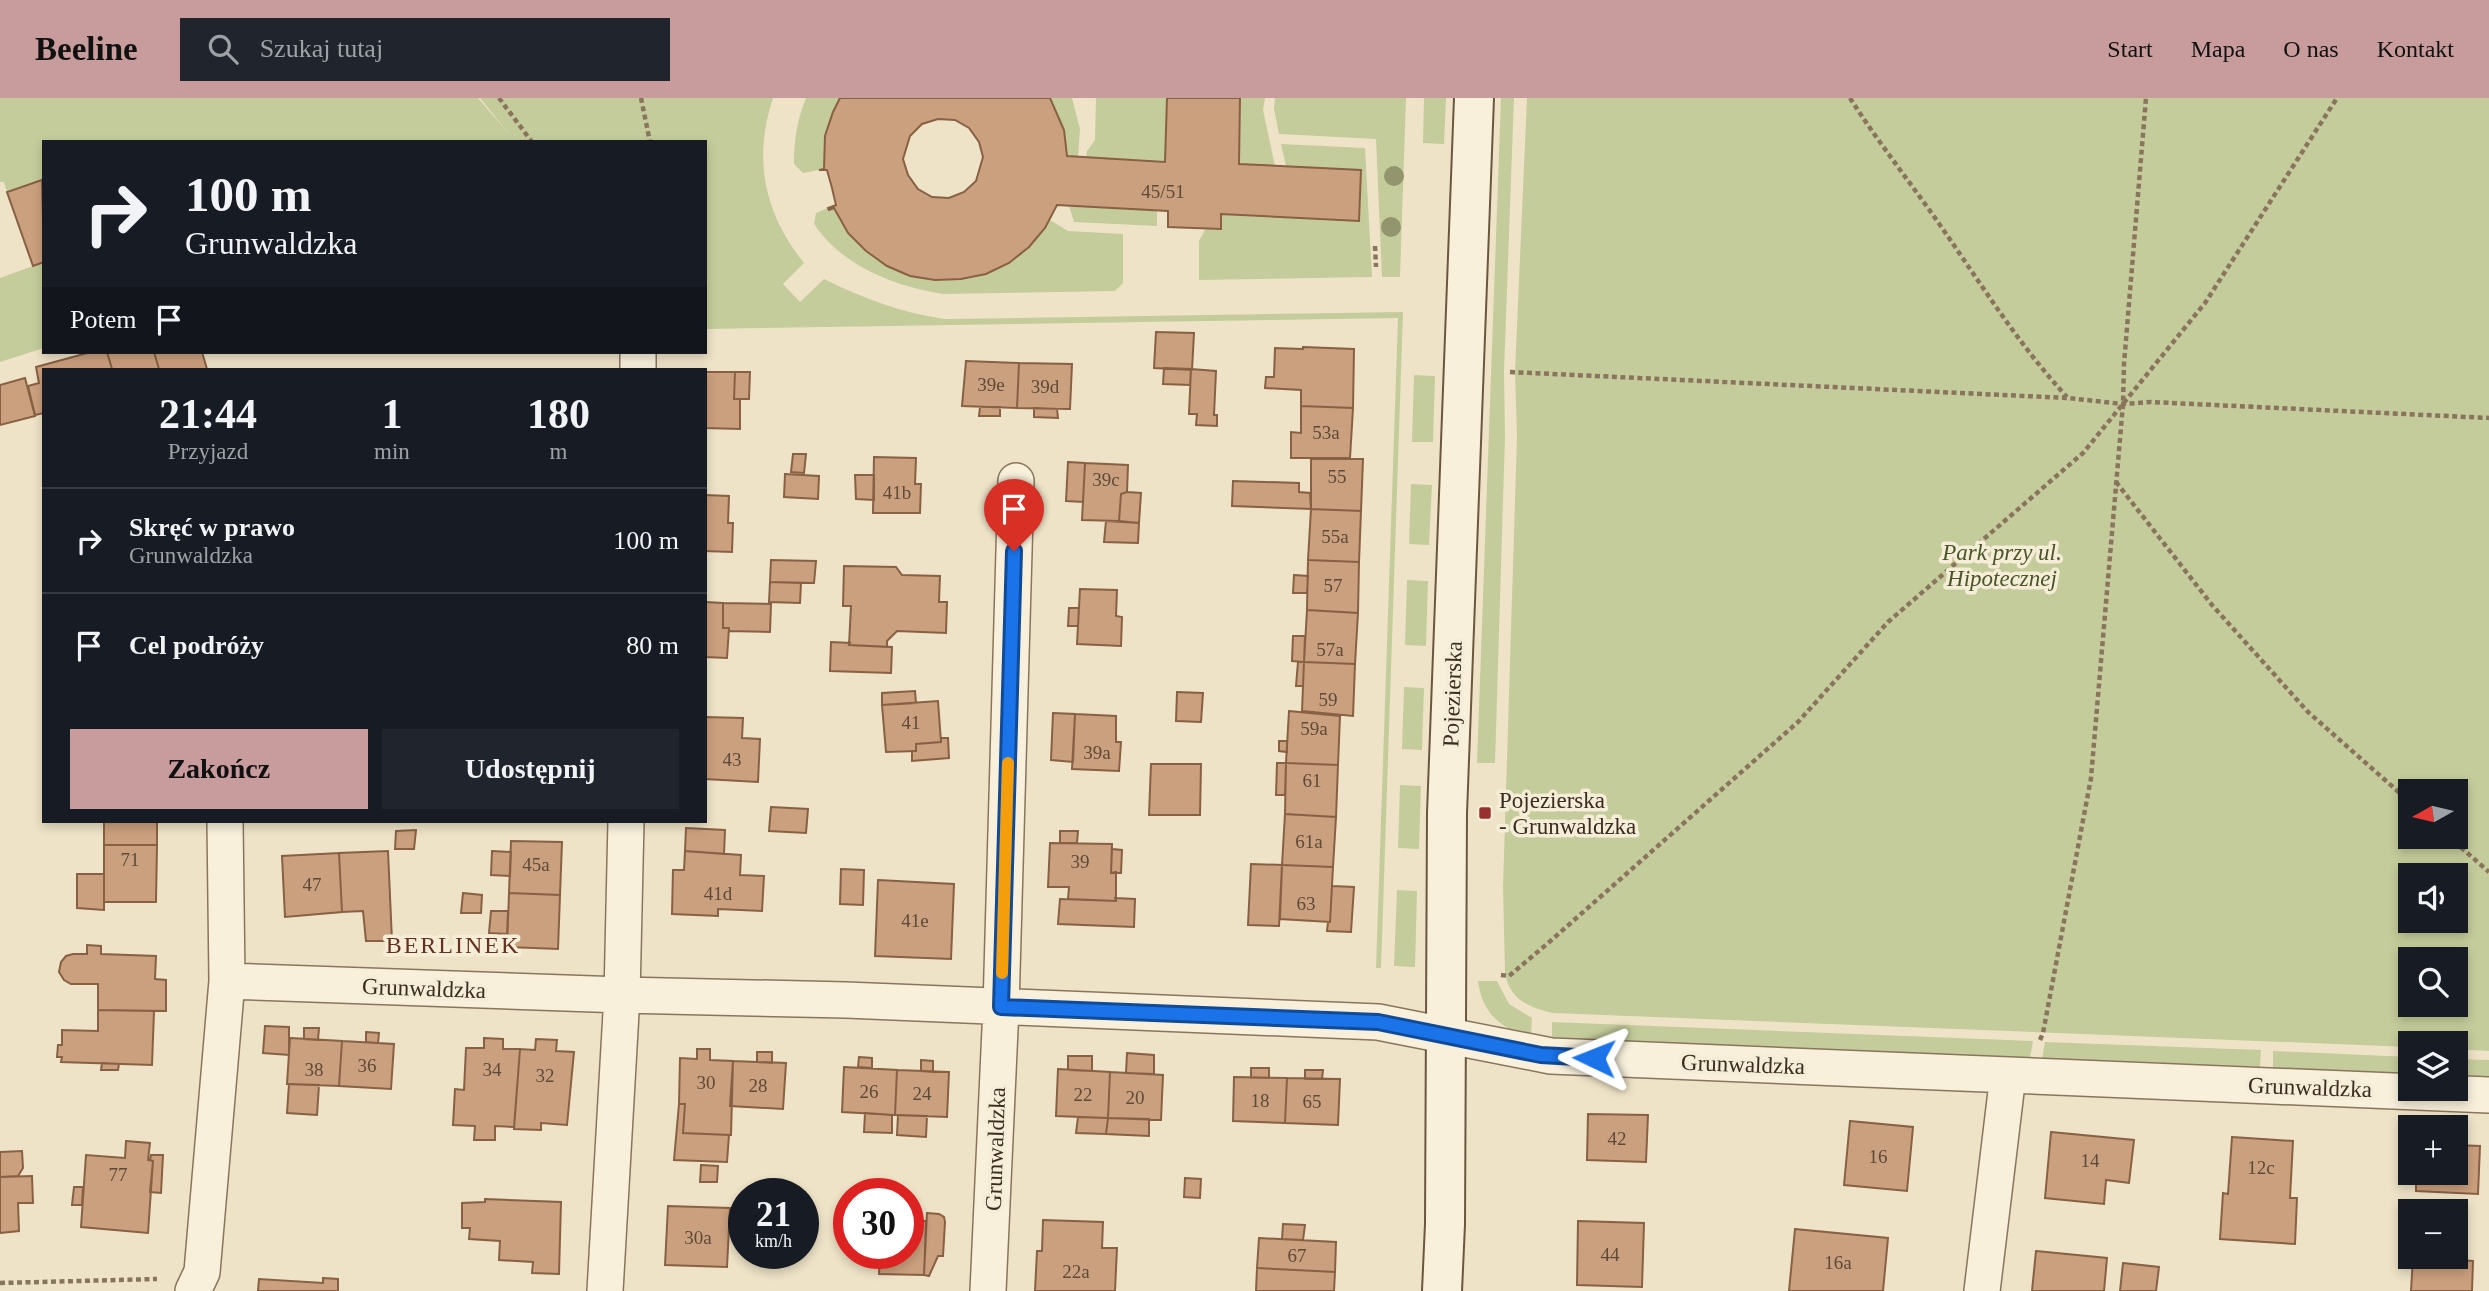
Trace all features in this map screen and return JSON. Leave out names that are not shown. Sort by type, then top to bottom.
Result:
[{"type":"street","name":"Pojezierska","points":[[1442,1291],[1445,1224],[1447,813],[1474,98]]},
{"type":"street","name":"Grunwaldzka","points":[[988,1291],[1001,1007],[1016,481]]},
{"type":"street","points":[[181,1285],[202,1272],[227,981],[225,823]]},
{"type":"street","points":[[606,1291],[622,995],[626,823]]},
{"type":"street","name":"Grunwaldzka","points":[[227,981],[846,1000],[1378,1022],[1559,1057],[2489,1095]]},
{"type":"street","points":[[1982,1291],[2008,1075]]},
{"type":"path","points":[[499,98],[530,140]]},
{"type":"path","points":[[641,98],[650,140]]},
{"type":"path","points":[[1850,98],[1876,140],[1936,219],[2034,360],[2068,398]]},
{"type":"path","points":[[2041,1037],[2091,778],[2146,98]]},
{"type":"path","points":[[1501,975],[1509,976],[1547,944],[1798,722],[1888,622],[2083,453],[2205,303],[2337,98]]},
{"type":"path","points":[[1375,246],[1376,267]]},
{"type":"path","points":[[1510,372],[2068,398],[2123,404],[2151,402],[2489,418]]},
{"type":"path","points":[[2115,481],[2212,605],[2308,712],[2398,792]]},
{"type":"path","points":[[2462,849],[2489,873]]},
{"type":"path","points":[[0,1283],[181,1285]]},
{"type":"green space","points":[[0,98],[478,98],[509,134],[480,98],[773,98],[767,121],[763,164],[771,205],[779,225],[804,263],[783,284],[800,302],[824,279],[883,304],[945,319],[1403,312],[1381,968],[1376,968],[1398,318],[707,329],[707,140],[42,140],[42,180],[7,192],[4,182],[0,182]]},
{"type":"green space","points":[[806,98],[840,98],[827,132],[824,169],[803,173],[794,164],[794,155],[798,122]]},
{"type":"green space","points":[[1050,98],[1072,98],[1080,129],[1078,157],[1067,156],[1064,130]]},
{"type":"green space","points":[[1096,98],[1167,98],[1165,162],[1086,157],[1095,140]]},
{"type":"green space","points":[[1240,98],[1265,98],[1263,110],[1275,166],[1239,164]]},
{"type":"green space","points":[[1275,98],[1406,98],[1400,277],[1382,277],[1376,139],[1279,134],[1274,109]]},
{"type":"green space","points":[[1424,98],[1446,98],[1444,144],[1423,143]]},
{"type":"green space","points":[[1501,98],[1514,98],[1504,372],[1505,437],[1495,763],[1477,763]]},
{"type":"green space","name":"Park przy ul. Hipotecznej","points":[[1527,98],[2489,98],[2489,1051],[2468,1050],[2468,1031],[2398,1031],[2398,1047],[1553,1013],[1528,1005],[1511,990],[1505,973],[1503,887],[1517,437],[1515,372]]},
{"type":"green space","points":[[1281,144],[1365,148],[1372,277],[1199,280],[1199,241],[1206,228],[1221,229],[1221,214],[1286,166]]},
{"type":"green space","points":[[1069,206],[1157,211],[1157,226],[1074,222]]},
{"type":"green space","points":[[834,208],[865,251],[888,267],[913,276],[939,280],[965,278],[990,271],[1013,258],[1033,241],[1050,220],[1068,231],[1123,234],[1123,283],[1115,291],[943,294],[906,286],[871,272],[839,252],[826,239],[814,224],[816,213]]},
{"type":"green space","points":[[42,263],[42,349],[0,362],[0,278]]},
{"type":"green space","points":[[1414,375],[1435,376],[1433,442],[1412,442]]},
{"type":"green space","points":[[1411,484],[1432,485],[1429,545],[1409,544]]},
{"type":"green space","points":[[1407,580],[1428,581],[1426,646],[1405,645]]},
{"type":"green space","points":[[1404,687],[1424,688],[1422,750],[1402,749]]},
{"type":"green space","points":[[1400,785],[1421,786],[1419,849],[1398,848]]},
{"type":"green space","points":[[1397,890],[1417,891],[1415,967],[1394,966]]},
{"type":"green space","points":[[1478,981],[1497,981],[1509,1004],[1532,1018],[1531,1036],[1510,1029],[1494,1018],[1484,1002]]},
{"type":"green space","points":[[1552,1022],[2033,1041],[2030,1058],[1552,1038]]},
{"type":"green space","points":[[2045,1042],[2261,1050],[2260,1067],[2042,1058]]},
{"type":"green space","points":[[2273,1051],[2398,1056],[2398,1073],[2273,1068]]},
{"type":"green space","points":[[2468,1059],[2489,1060],[2489,1076],[2468,1075]]},
{"type":"building","points":[[840,98],[1050,98],[1064,130],[1067,156],[1165,162],[1167,98],[1240,98],[1239,164],[1361,170],[1359,221],[1221,214],[1221,229],[1168,227],[1168,211],[1057,205],[1045,228],[1029,247],[1009,263],[986,274],[961,279],[935,280],[910,276],[887,266],[866,251],[848,233],[834,208],[828,208],[836,205],[832,188],[827,170],[819,170],[824,169],[825,136]],"holes":[[[938,119],[955,120],[969,128],[979,142],[983,157],[976,181],[964,192],[949,198],[932,197],[918,189],[908,175],[903,159],[910,136],[922,124]]]},
{"type":"building","points":[[42,180],[42,263],[33,266],[7,192]]},
{"type":"building","points":[[1156,332],[1194,333],[1192,370],[1154,368]]},
{"type":"building","points":[[1275,348],[1354,349],[1353,408],[1301,406],[1301,390],[1265,388],[1266,377],[1274,377]]},
{"type":"building","points":[[84,354],[108,354],[112,368],[42,368],[42,413],[35,415],[28,386],[39,383],[36,367]]},
{"type":"building","points":[[108,354],[155,354],[159,368],[112,368]]},
{"type":"building","points":[[155,354],[203,354],[207,368],[159,368]]},
{"type":"building","points":[[966,361],[1019,363],[1017,408],[962,406]]},
{"type":"building","points":[[1019,363],[1072,364],[1070,409],[1017,408]]},
{"type":"building","points":[[1164,368],[1191,369],[1190,385],[1163,384]]},
{"type":"building","points":[[1191,369],[1216,371],[1214,415],[1217,415],[1217,426],[1196,425],[1197,414],[1189,414]]},
{"type":"building","points":[[707,372],[735,372],[734,399],[740,399],[740,429],[707,428]]},
{"type":"building","points":[[735,372],[750,372],[749,399],[734,399]]},
{"type":"building","points":[[25,378],[35,416],[0,425],[0,385]]},
{"type":"building","points":[[1301,406],[1353,408],[1350,458],[1291,458],[1291,432],[1301,433]]},
{"type":"building","points":[[980,407],[1000,407],[1000,416],[979,416]]},
{"type":"building","points":[[1034,408],[1057,409],[1058,418],[1034,417]]},
{"type":"building","points":[[793,454],[806,454],[804,473],[791,472]]},
{"type":"building","points":[[874,457],[916,458],[915,484],[921,484],[920,513],[873,513]]},
{"type":"building","points":[[1311,459],[1363,459],[1361,511],[1311,509]]},
{"type":"building","points":[[1068,462],[1085,463],[1083,502],[1066,501]]},
{"type":"building","points":[[1085,463],[1128,465],[1127,492],[1121,494],[1119,521],[1082,520]]},
{"type":"building","points":[[785,474],[819,476],[818,499],[784,497]]},
{"type":"building","points":[[855,475],[874,475],[874,500],[856,499]]},
{"type":"building","points":[[1233,481],[1299,483],[1299,492],[1310,493],[1311,509],[1232,506]]},
{"type":"building","points":[[1141,493],[1139,523],[1119,521],[1121,494]]},
{"type":"building","points":[[707,495],[729,496],[728,523],[733,523],[732,552],[707,551]]},
{"type":"building","points":[[1311,509],[1361,511],[1359,562],[1308,560]]},
{"type":"building","points":[[1106,521],[1139,523],[1138,543],[1104,542]]},
{"type":"building","points":[[771,560],[816,561],[814,583],[770,582]]},
{"type":"building","points":[[1308,560],[1359,562],[1358,613],[1307,610]]},
{"type":"building","points":[[844,566],[896,567],[902,575],[940,576],[939,602],[947,602],[946,633],[897,631],[887,641],[887,647],[849,645],[851,606],[843,606]]},
{"type":"building","points":[[1294,575],[1308,576],[1307,593],[1293,593]]},
{"type":"building","points":[[770,582],[801,583],[800,603],[769,602]]},
{"type":"building","points":[[1080,589],[1117,590],[1116,616],[1122,617],[1121,646],[1077,644]]},
{"type":"building","points":[[707,602],[723,603],[723,628],[729,628],[727,658],[707,657]]},
{"type":"building","points":[[723,603],[771,604],[770,632],[729,631],[729,628],[723,628]]},
{"type":"building","points":[[1069,608],[1079,608],[1078,626],[1068,626]]},
{"type":"building","points":[[1307,610],[1358,613],[1355,664],[1304,662]]},
{"type":"building","points":[[1293,636],[1305,636],[1304,662],[1292,661]]},
{"type":"building","points":[[831,642],[892,647],[891,673],[830,671]]},
{"type":"building","points":[[1298,662],[1304,662],[1303,686],[1296,686]]},
{"type":"building","points":[[1304,662],[1355,664],[1353,716],[1302,711]]},
{"type":"building","points":[[915,691],[916,703],[882,705],[882,693]]},
{"type":"building","points":[[1177,692],[1203,693],[1201,722],[1176,721]]},
{"type":"building","points":[[938,701],[941,742],[916,744],[916,751],[886,752],[882,705]]},
{"type":"building","points":[[1289,711],[1340,716],[1338,765],[1286,763]]},
{"type":"building","points":[[1053,713],[1075,714],[1073,762],[1051,760]]},
{"type":"building","points":[[1075,714],[1116,716],[1116,742],[1121,742],[1119,771],[1072,769]]},
{"type":"building","points":[[707,717],[743,718],[742,738],[760,739],[758,782],[707,779]]},
{"type":"building","points":[[941,738],[948,738],[949,758],[912,761],[912,751],[916,751],[916,744],[941,742]]},
{"type":"building","points":[[1279,741],[1287,741],[1287,752],[1279,751]]},
{"type":"building","points":[[1277,763],[1286,763],[1285,795],[1276,795]]},
{"type":"building","points":[[1286,763],[1338,765],[1336,817],[1285,814]]},
{"type":"building","points":[[1151,764],[1201,764],[1200,815],[1149,815]]},
{"type":"building","points":[[771,807],[808,809],[806,833],[769,831]]},
{"type":"building","points":[[1285,814],[1336,817],[1333,867],[1282,865]]},
{"type":"building","points":[[104,823],[157,823],[157,845],[104,845]]},
{"type":"building","points":[[686,828],[725,830],[724,854],[685,851]]},
{"type":"building","points":[[416,830],[414,849],[395,849],[396,831]]},
{"type":"building","points":[[1060,831],[1078,831],[1077,843],[1060,843]]},
{"type":"building","points":[[511,841],[562,842],[560,895],[509,893]]},
{"type":"building","points":[[1050,843],[1112,844],[1111,873],[1116,872],[1116,901],[1068,899],[1069,887],[1048,887]]},
{"type":"building","points":[[104,845],[157,845],[156,902],[104,902]]},
{"type":"building","points":[[1112,849],[1122,850],[1121,873],[1111,873]]},
{"type":"building","points":[[388,851],[392,941],[366,941],[363,911],[342,912],[339,853]]},
{"type":"building","points":[[492,851],[511,852],[510,876],[491,875]]},
{"type":"building","points":[[685,851],[741,855],[740,875],[764,876],[762,911],[718,909],[718,916],[672,914],[673,870],[684,870]]},
{"type":"building","points":[[339,853],[342,912],[285,917],[282,856]]},
{"type":"building","points":[[1251,864],[1282,865],[1279,926],[1248,925]]},
{"type":"building","points":[[1282,865],[1333,867],[1330,922],[1280,919]]},
{"type":"building","points":[[841,869],[864,870],[863,905],[840,904]]},
{"type":"building","points":[[77,874],[104,874],[104,910],[77,908]]},
{"type":"building","points":[[878,880],[954,884],[951,959],[875,956]]},
{"type":"building","points":[[1332,886],[1354,887],[1351,932],[1327,931]]},
{"type":"building","points":[[463,893],[482,895],[481,913],[461,913]]},
{"type":"building","points":[[509,893],[560,895],[558,949],[507,947]]},
{"type":"building","points":[[1115,898],[1135,899],[1134,927],[1058,924],[1060,899],[1116,901]]},
{"type":"building","points":[[491,911],[508,911],[507,934],[489,933]]},
{"type":"building","points":[[87,945],[101,946],[101,954],[156,956],[155,979],[166,980],[166,1011],[98,1010],[98,984],[71,984],[64,980],[59,972],[61,962],[66,956],[87,954]]},
{"type":"building","points":[[98,1010],[154,1011],[152,1065],[61,1062],[62,1057],[57,1057],[58,1045],[62,1045],[62,1030],[98,1031]]},
{"type":"building","points":[[265,1026],[289,1027],[289,1055],[263,1053]]},
{"type":"building","points":[[304,1028],[319,1028],[318,1040],[304,1039]]},
{"type":"building","points":[[366,1032],[379,1033],[378,1043],[366,1042]]},
{"type":"building","points":[[290,1038],[342,1041],[339,1086],[287,1084]]},
{"type":"building","points":[[484,1038],[503,1039],[503,1049],[520,1049],[514,1127],[495,1126],[495,1140],[474,1140],[475,1126],[453,1125],[455,1089],[464,1090],[466,1048],[484,1048]]},
{"type":"building","points":[[536,1039],[557,1040],[556,1051],[574,1052],[567,1125],[541,1123],[541,1130],[514,1129],[520,1049],[535,1050]]},
{"type":"building","points":[[342,1041],[394,1044],[391,1089],[339,1086]]},
{"type":"building","points":[[697,1049],[710,1049],[710,1060],[733,1061],[731,1135],[683,1133],[685,1104],[679,1104],[680,1058],[697,1059]]},
{"type":"building","points":[[757,1052],[772,1052],[772,1063],[757,1062]]},
{"type":"building","points":[[1127,1053],[1154,1055],[1154,1074],[1126,1073]]},
{"type":"building","points":[[1068,1056],[1092,1056],[1092,1071],[1068,1070]]},
{"type":"building","points":[[859,1057],[872,1058],[872,1068],[858,1067]]},
{"type":"building","points":[[921,1060],[933,1061],[933,1072],[921,1071]]},
{"type":"building","points":[[733,1061],[786,1063],[783,1109],[730,1106]]},
{"type":"building","points":[[102,1063],[119,1064],[118,1070],[101,1070]]},
{"type":"building","points":[[844,1067],[897,1070],[895,1115],[842,1112]]},
{"type":"building","points":[[1251,1068],[1269,1068],[1269,1078],[1251,1078]]},
{"type":"building","points":[[1058,1069],[1110,1072],[1108,1118],[1056,1116]]},
{"type":"building","points":[[897,1070],[949,1072],[947,1117],[895,1115]]},
{"type":"building","points":[[1305,1070],[1323,1070],[1322,1079],[1305,1079]]},
{"type":"building","points":[[1110,1072],[1163,1075],[1161,1120],[1108,1118]]},
{"type":"building","points":[[1234,1077],[1287,1078],[1285,1123],[1233,1121]]},
{"type":"building","points":[[1287,1078],[1340,1079],[1338,1125],[1285,1123]]},
{"type":"building","points":[[289,1084],[319,1085],[317,1115],[287,1113]]},
{"type":"building","points":[[679,1104],[685,1104],[683,1133],[729,1135],[727,1162],[674,1160]]},
{"type":"building","points":[[865,1113],[892,1115],[892,1133],[864,1132]]},
{"type":"building","points":[[1588,1114],[1648,1115],[1646,1162],[1587,1160]]},
{"type":"building","points":[[898,1115],[927,1116],[926,1137],[897,1135]]},
{"type":"building","points":[[1078,1117],[1108,1118],[1106,1134],[1076,1133]]},
{"type":"building","points":[[1108,1118],[1149,1119],[1149,1136],[1106,1134]]},
{"type":"building","points":[[1850,1121],[1913,1127],[1907,1191],[1844,1185]]},
{"type":"building","points":[[2051,1132],[2134,1140],[2129,1183],[2106,1180],[2104,1204],[2045,1198]]},
{"type":"building","points":[[2232,1137],[2293,1141],[2290,1198],[2297,1198],[2295,1244],[2220,1239],[2223,1193],[2228,1194]]},
{"type":"building","points":[[126,1141],[150,1143],[148,1160],[153,1161],[148,1233],[81,1227],[86,1155],[125,1158]]},
{"type":"building","points":[[2468,1146],[2480,1146],[2478,1194],[2416,1191],[2416,1185],[2468,1185]]},
{"type":"building","points":[[22,1151],[23,1168],[18,1176],[0,1177],[0,1152]]},
{"type":"building","points":[[151,1155],[163,1155],[161,1193],[150,1192],[153,1161],[150,1160]]},
{"type":"building","points":[[701,1165],[718,1166],[717,1182],[700,1182]]},
{"type":"building","points":[[32,1176],[33,1203],[18,1203],[19,1231],[0,1233],[0,1177]]},
{"type":"building","points":[[1185,1178],[1201,1179],[1200,1198],[1184,1197]]},
{"type":"building","points":[[74,1187],[83,1187],[82,1205],[72,1205]]},
{"type":"building","points":[[485,1199],[561,1202],[559,1274],[532,1273],[533,1262],[499,1260],[500,1241],[469,1239],[470,1228],[462,1228],[462,1203],[485,1202]]},
{"type":"building","points":[[668,1206],[728,1208],[727,1267],[665,1265]]},
{"type":"building","points":[[927,1213],[939,1214],[944,1217],[945,1222],[943,1256],[938,1256],[929,1276],[924,1275]]},
{"type":"building","points":[[1043,1220],[1103,1222],[1102,1248],[1117,1248],[1115,1291],[1035,1291],[1037,1251],[1042,1251]]},
{"type":"building","points":[[926,1221],[924,1275],[879,1274],[879,1269],[924,1269]]},
{"type":"building","points":[[1578,1221],[1644,1223],[1642,1287],[1577,1285]]},
{"type":"building","points":[[1283,1224],[1305,1225],[1303,1240],[1282,1239]]},
{"type":"building","points":[[1795,1229],[1888,1238],[1883,1291],[1789,1291]]},
{"type":"building","points":[[1259,1238],[1336,1242],[1335,1272],[1257,1268]]},
{"type":"building","points":[[2036,1251],[2107,1258],[2104,1291],[2032,1291]]},
{"type":"building","points":[[2468,1261],[2473,1261],[2472,1291],[2411,1291],[2412,1269],[2468,1269]]},
{"type":"building","points":[[2123,1263],[2159,1267],[2156,1291],[2120,1291]]},
{"type":"building","points":[[1257,1268],[1335,1272],[1334,1291],[1256,1291]]},
{"type":"building","points":[[323,1278],[338,1279],[338,1291],[258,1291],[259,1279],[323,1283]]},
{"type":"slow traffic","points":[[1002,973],[1008,763]]},
{"type":"place","name":"Pojezierska - Grunwaldzka","points":[[1485,813]]},
{"type":"district","name":"BERLINEK","points":[[453,945]]},
{"type":"route","points":[[1014,551],[1001,1007],[1378,1022],[1541,1055],[1594,1058]]}]
